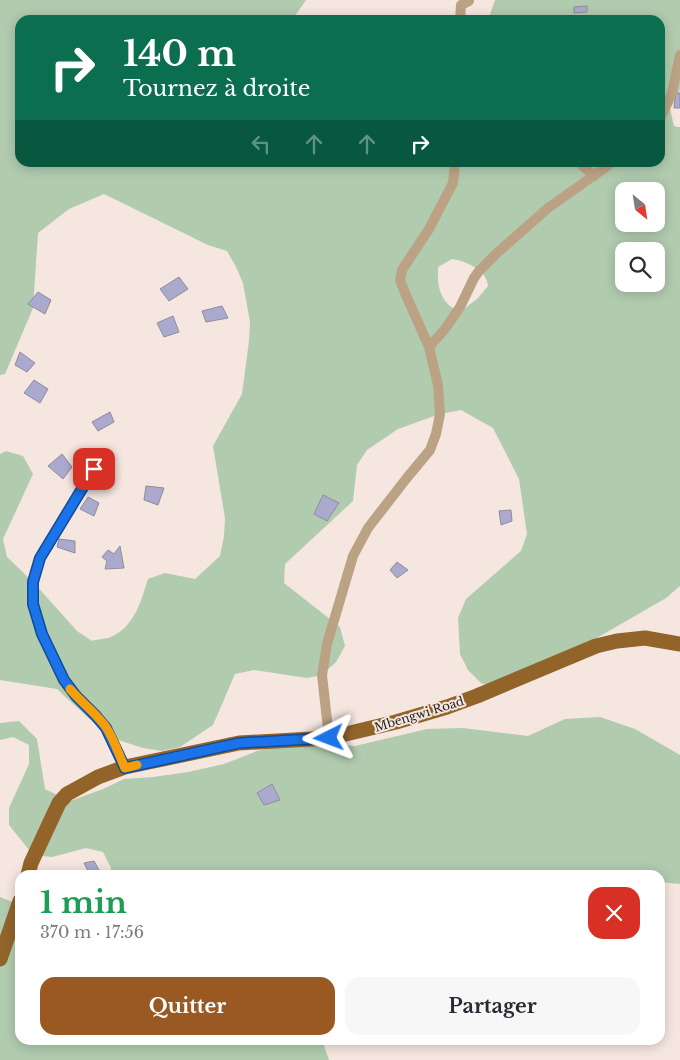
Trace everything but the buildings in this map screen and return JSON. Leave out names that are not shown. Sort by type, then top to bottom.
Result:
[{"type":"main road","name":"Mbengwi Road","points":[[29,870],[59,803],[67,794],[98,777],[125,768],[239,743],[329,738],[396,722],[447,707],[596,646],[617,641],[645,638],[680,644]]},
{"type":"main road","points":[[0,959],[15,916]]},
{"type":"street","points":[[460,15],[461,5],[469,1]]},
{"type":"street","points":[[665,108],[672,93],[680,54]]},
{"type":"street","points":[[329,738],[322,675],[327,644],[353,556],[368,528],[430,450],[436,434],[440,414],[438,385],[429,346],[400,280],[402,270],[429,229],[453,183],[455,167]]},
{"type":"street","points":[[584,167],[594,176]]},
{"type":"street","points":[[429,346],[445,329],[460,307],[479,271],[548,208],[606,167]]},
{"type":"street","points":[[103,454],[40,558],[33,582],[33,604],[42,634],[64,680],[76,696],[106,728],[125,768]]},
{"type":"green space","points":[[0,0],[306,0],[296,15],[15,15],[15,167],[665,167],[665,15],[490,15],[495,0],[680,0],[680,90],[670,109],[674,126],[680,127],[680,586],[666,598],[517,684],[498,689],[481,683],[468,670],[460,654],[458,618],[466,599],[521,551],[527,534],[519,479],[493,428],[461,410],[440,414],[398,429],[367,450],[357,465],[353,501],[285,564],[284,583],[340,627],[345,646],[336,662],[322,675],[307,678],[254,670],[235,674],[213,725],[180,747],[162,751],[143,748],[109,737],[57,689],[0,680],[0,454],[6,451],[23,456],[33,474],[3,539],[7,557],[33,582],[77,631],[92,641],[111,637],[131,620],[143,596],[148,579],[165,573],[195,579],[220,556],[225,518],[213,446],[242,394],[249,341],[250,322],[243,283],[227,251],[208,245],[104,194],[69,209],[38,233],[33,308],[5,374],[0,375]],"holes":[[[452,259],[463,262],[480,271],[487,280],[488,286],[478,298],[460,312],[448,304],[441,294],[438,281],[438,267]]]},
{"type":"green space","points":[[600,717],[635,729],[680,755],[680,884],[665,882],[665,870],[111,870],[103,852],[86,848],[52,857],[33,855],[9,825],[9,808],[29,764],[29,745],[13,737],[0,740],[0,723],[19,721],[37,739],[45,789],[70,801],[124,779],[188,772],[224,764],[257,751],[294,743],[355,746],[427,729],[463,728],[528,736],[565,719]]},
{"type":"green space","points":[[0,897],[15,903],[15,1045],[324,1045],[329,1060],[0,1060]]},
{"type":"slow traffic","points":[[70,689],[106,728],[125,768],[137,765]]},
{"type":"route","points":[[94,469],[40,558],[33,582],[33,604],[42,634],[64,680],[76,696],[106,728],[125,768],[239,743],[329,738]]}]
